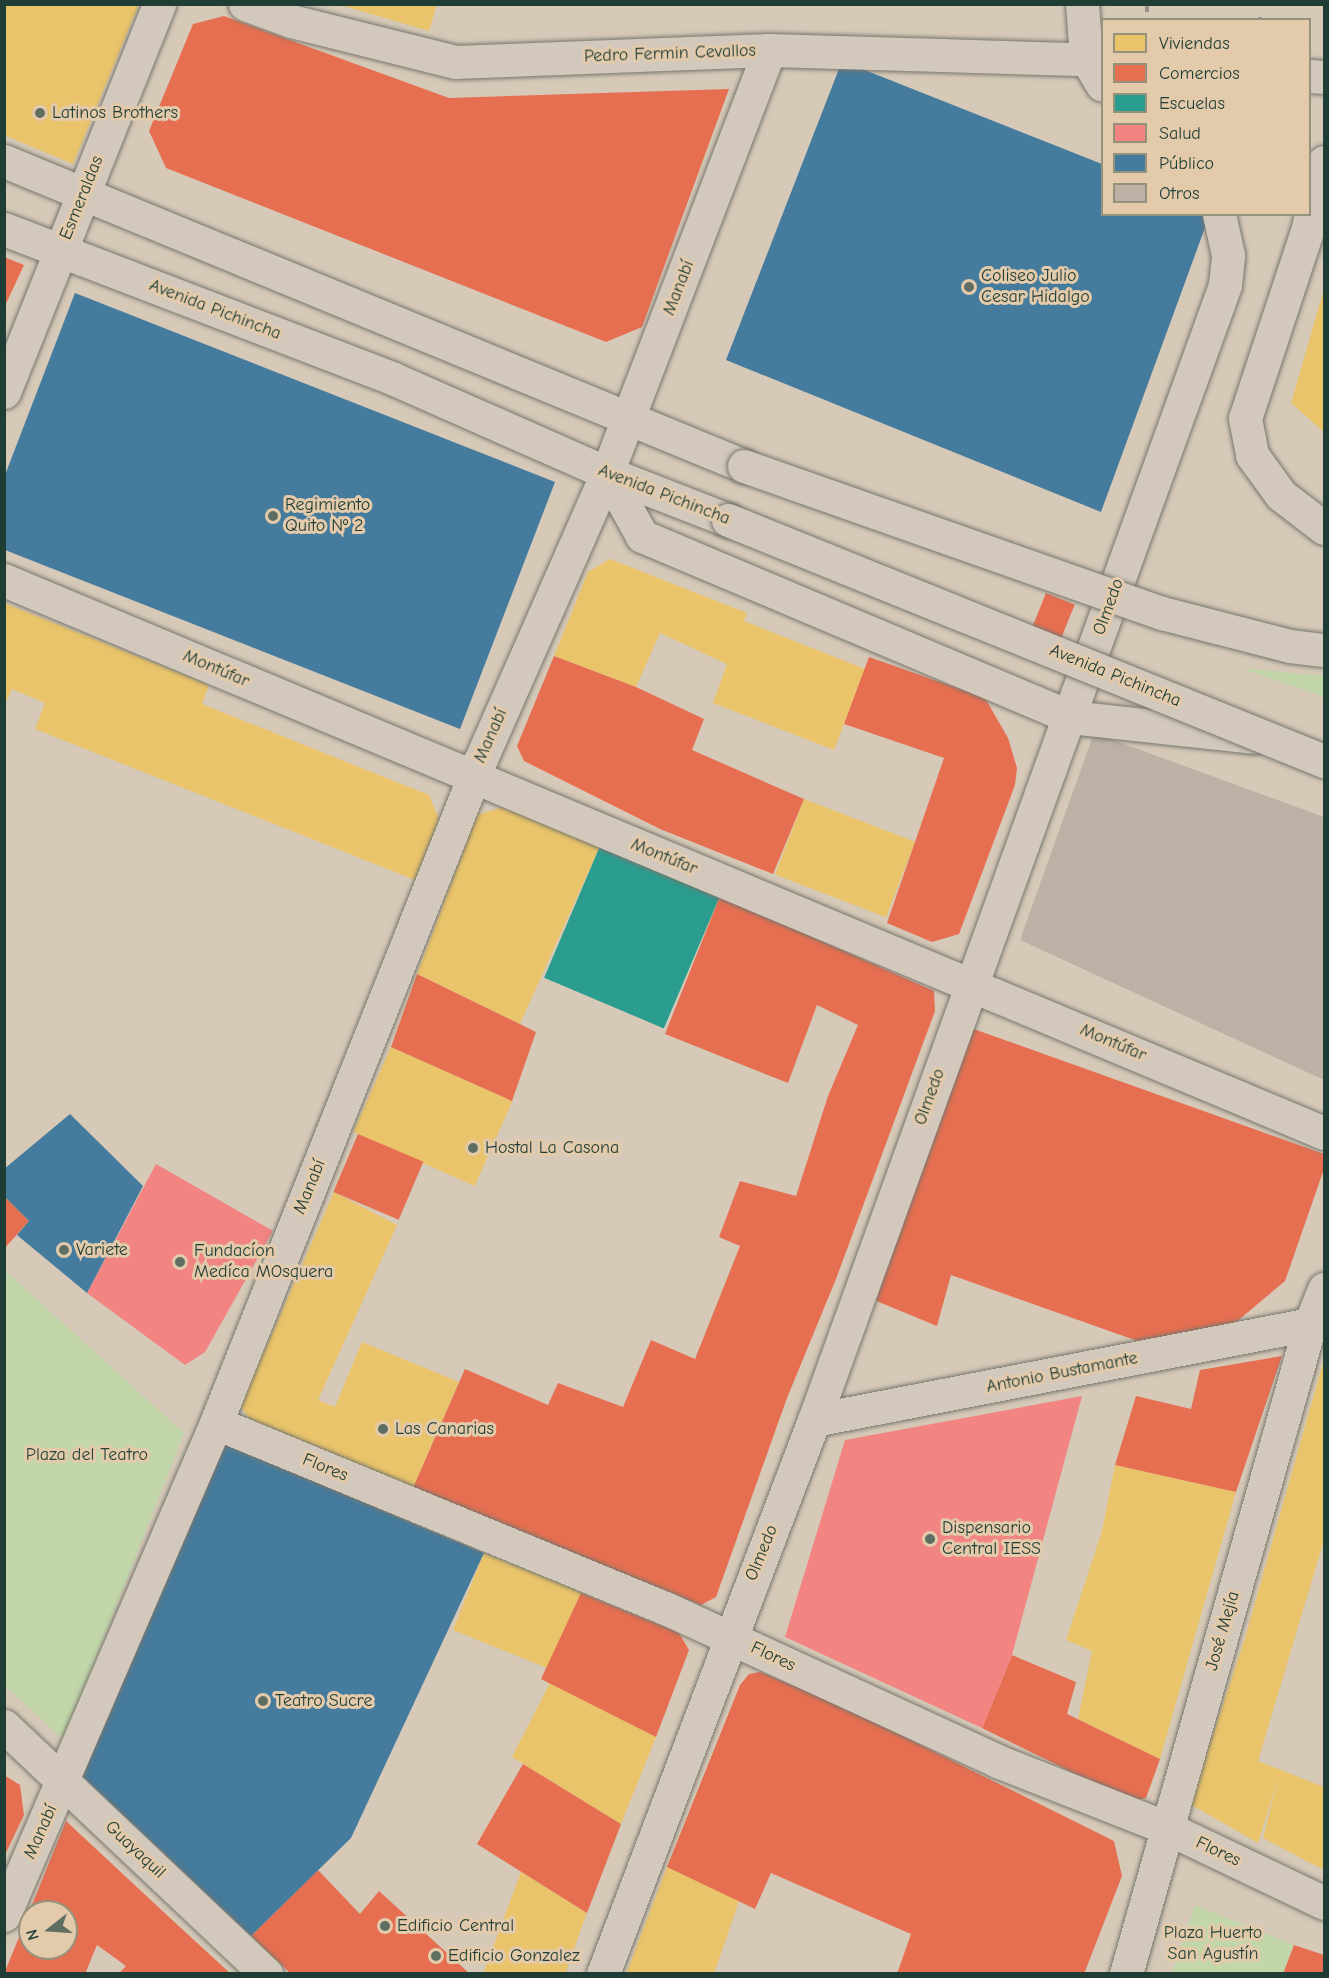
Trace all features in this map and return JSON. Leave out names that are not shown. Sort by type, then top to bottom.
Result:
[{"type":"street","name":"Esmeraldas","points":[[4,392],[159,4]]},
{"type":"street","name":"Pedro Fermin Cevallos","points":[[245,4],[291,21],[455,62],[769,50],[1097,68]]},
{"type":"street","points":[[1082,4],[1097,68]]},
{"type":"street","name":"Manabí","points":[[4,1915],[64,1782],[216,1424],[473,777],[607,473],[769,50]]},
{"type":"street","points":[[4,161],[84,192],[628,420],[744,466],[1162,613],[1290,646],[1324,650]]},
{"type":"street","points":[[1311,215],[1324,162]]},
{"type":"street","name":"Olmedo","points":[[603,1974],[729,1636],[814,1420],[1225,285],[1228,255],[1219,216]]},
{"type":"street","points":[[1311,216],[1245,418],[1252,455],[1275,487],[1324,528]]},
{"type":"street","name":"Avenida Pichincha","points":[[4,229],[394,379],[607,473],[1324,761]]},
{"type":"street","points":[[607,473],[642,536],[1070,717],[1324,744]]},
{"type":"street","name":"Montúfar","points":[[4,580],[971,983],[1324,1133]]},
{"type":"street","name":"José Mejía","points":[[1126,1974],[1310,1324],[1324,1289]]},
{"type":"street","name":"Antonio Bustamante","points":[[814,1420],[1310,1324]]},
{"type":"street","name":"Flores","points":[[216,1424],[729,1636],[997,1761],[1167,1828],[1324,1903]]},
{"type":"street","name":"Guayaquil","points":[[4,1726],[266,1974]]},
{"type":"green space","points":[[1240,668],[1324,676],[1324,697]]},
{"type":"green space","name":"Plaza del Teatro","points":[[8,1273],[184,1433],[64,1740],[5,1686],[4,1277]]},
{"type":"green space","name":"Plaza Huerto San Agustín","points":[[1195,1905],[1294,1945],[1283,1973],[1172,1974]]},
{"type":"building: Viviendas","points":[[4,4],[139,4],[73,164],[4,135]]},
{"type":"building: Viviendas","points":[[337,4],[437,4],[429,31]]},
{"type":"building: Viviendas","points":[[1324,289],[1324,432],[1291,403]]},
{"type":"building: Viviendas","points":[[610,559],[747,613],[744,621],[865,669],[834,750],[713,703],[727,664],[660,633],[636,687],[554,656],[588,572]]},
{"type":"building: Viviendas","points":[[4,603],[209,685],[202,704],[429,795],[439,819],[415,880],[35,729],[45,703],[12,689],[4,706]]},
{"type":"building: Viviendas","points":[[804,799],[915,842],[886,917],[775,875]]},
{"type":"building: Viviendas","points":[[503,807],[600,846],[520,1024],[417,974],[477,815]]},
{"type":"building: Viviendas","points":[[391,1047],[513,1101],[475,1186],[353,1132]]},
{"type":"building: Viviendas","points":[[334,1192],[397,1225],[318,1400],[335,1407],[362,1342],[459,1382],[413,1488],[319,1452],[250,1419],[240,1406]]},
{"type":"building: Viviendas","points":[[1324,1359],[1324,1540],[1258,1761],[1324,1787],[1324,1870],[1263,1838],[1278,1779],[1258,1843],[1190,1804],[1245,1638]]},
{"type":"building: Viviendas","points":[[1115,1465],[1236,1492],[1160,1759],[1078,1719],[1092,1651],[1066,1640],[1102,1531]]},
{"type":"building: Viviendas","points":[[484,1553],[581,1592],[550,1669],[453,1630]]},
{"type":"building: Viviendas","points":[[550,1683],[656,1737],[621,1824],[512,1757]]},
{"type":"building: Viviendas","points":[[667,1867],[739,1901],[714,1974],[626,1974]]},
{"type":"building: Viviendas","points":[[521,1872],[587,1913],[565,1974],[483,1974]]},
{"type":"building: Comercios","points":[[224,16],[449,98],[729,89],[642,327],[606,342],[166,168],[149,131],[193,24]]},
{"type":"building: Comercios","points":[[4,257],[24,265],[4,308]]},
{"type":"building: Comercios","points":[[1046,593],[1075,605],[1061,638],[1033,626]]},
{"type":"building: Comercios","points":[[554,656],[636,687],[704,719],[692,750],[804,799],[773,874],[660,829],[524,761],[517,746]]},
{"type":"building: Comercios","points":[[869,657],[985,698],[1008,738],[1017,768],[1015,785],[959,934],[932,942],[887,923],[944,758],[844,724]]},
{"type":"building: Comercios","points":[[720,896],[934,991],[935,1011],[836,1279],[787,1398],[716,1597],[701,1605],[413,1488],[465,1369],[548,1405],[558,1383],[623,1407],[651,1340],[695,1359],[740,1246],[719,1237],[740,1181],[796,1196],[828,1096],[858,1025],[817,1005],[788,1083],[665,1034]]},
{"type":"building: Comercios","points":[[417,974],[536,1032],[512,1101],[391,1047]]},
{"type":"building: Comercios","points":[[968,1027],[1324,1154],[1324,1169],[1285,1281],[1229,1328],[1146,1344],[951,1275],[937,1326],[874,1300]]},
{"type":"building: Comercios","points":[[358,1134],[423,1162],[399,1220],[333,1192]]},
{"type":"building: Comercios","points":[[4,1196],[29,1221],[4,1249]]},
{"type":"building: Comercios","points":[[1282,1356],[1236,1492],[1115,1465],[1136,1396],[1191,1409],[1200,1370]]},
{"type":"building: Comercios","points":[[581,1593],[679,1633],[689,1650],[656,1737],[541,1679]]},
{"type":"building: Comercios","points":[[1012,1655],[1076,1682],[1067,1714],[1160,1759],[1146,1798],[1131,1801],[982,1728]]},
{"type":"building: Comercios","points":[[760,1672],[844,1707],[1114,1841],[1122,1876],[1084,1974],[897,1974],[911,1934],[771,1873],[755,1909],[667,1867],[740,1685],[749,1674]]},
{"type":"building: Comercios","points":[[523,1764],[621,1824],[587,1913],[477,1844]]},
{"type":"building: Comercios","points":[[4,1775],[20,1785],[24,1815],[4,1857]]},
{"type":"building: Comercios","points":[[66,1821],[231,1974],[118,1974],[126,1966],[97,1945],[85,1974],[4,1974],[18,1939],[18,1960],[78,1960],[78,1900],[34,1900]]},
{"type":"building: Comercios","points":[[318,1870],[360,1914],[379,1891],[470,1974],[291,1974],[251,1936]]},
{"type":"building: Comercios","points":[[1294,1945],[1324,1955],[1324,1974],[1283,1974]]},
{"type":"building: Escuelas","points":[[600,846],[720,897],[664,1028],[544,978]]},
{"type":"building: Salud","name":"Fundacíon Medíca MOsquera","points":[[156,1164],[273,1231],[205,1352],[185,1365],[87,1293]]},
{"type":"building: Salud","name":"Dispensario Central IESS","points":[[1082,1396],[1012,1655],[982,1728],[785,1637],[845,1440]]},
{"type":"building: Público","name":"Coliseo Julio Cesar Hidalgo","points":[[842,61],[1101,164],[1101,216],[1209,216],[1101,512],[726,360]]},
{"type":"building: Público","name":"Regimiento Quito Nº 2","points":[[75,293],[555,482],[460,729],[5,550],[5,475]]},
{"type":"building: Público","points":[[70,1114],[143,1186],[87,1293],[17,1235],[29,1221],[4,1196],[4,1169]]},
{"type":"building: Público","name":"Teatro Sucre","points":[[221,1443],[484,1553],[351,1838],[251,1936],[79,1773]]},
{"type":"building: Otros","points":[[1094,733],[1324,817],[1324,1080],[1020,940]]},
{"type":"place","name":"Latinos Brothers","points":[[40,113]]},
{"type":"place","name":"Coliseo Julio Cesar Hidalgo","points":[[969,287]]},
{"type":"place","name":"Regimiento Quito Nº 2","points":[[273,516]]},
{"type":"place","name":"Hostal La Casona","points":[[473,1148]]},
{"type":"place","name":"Variete","points":[[64,1250]]},
{"type":"place","name":"Fundacíon Medíca MOsquera","points":[[180,1262]]},
{"type":"place","name":"Las Canarias","points":[[383,1429]]},
{"type":"place","name":"Dispensario Central IESS","points":[[930,1539]]},
{"type":"place","name":"Teatro Sucre","points":[[263,1701]]},
{"type":"place","name":"Edificio Central","points":[[385,1926]]},
{"type":"place","name":"Edificio Gonzalez","points":[[436,1956]]}]
